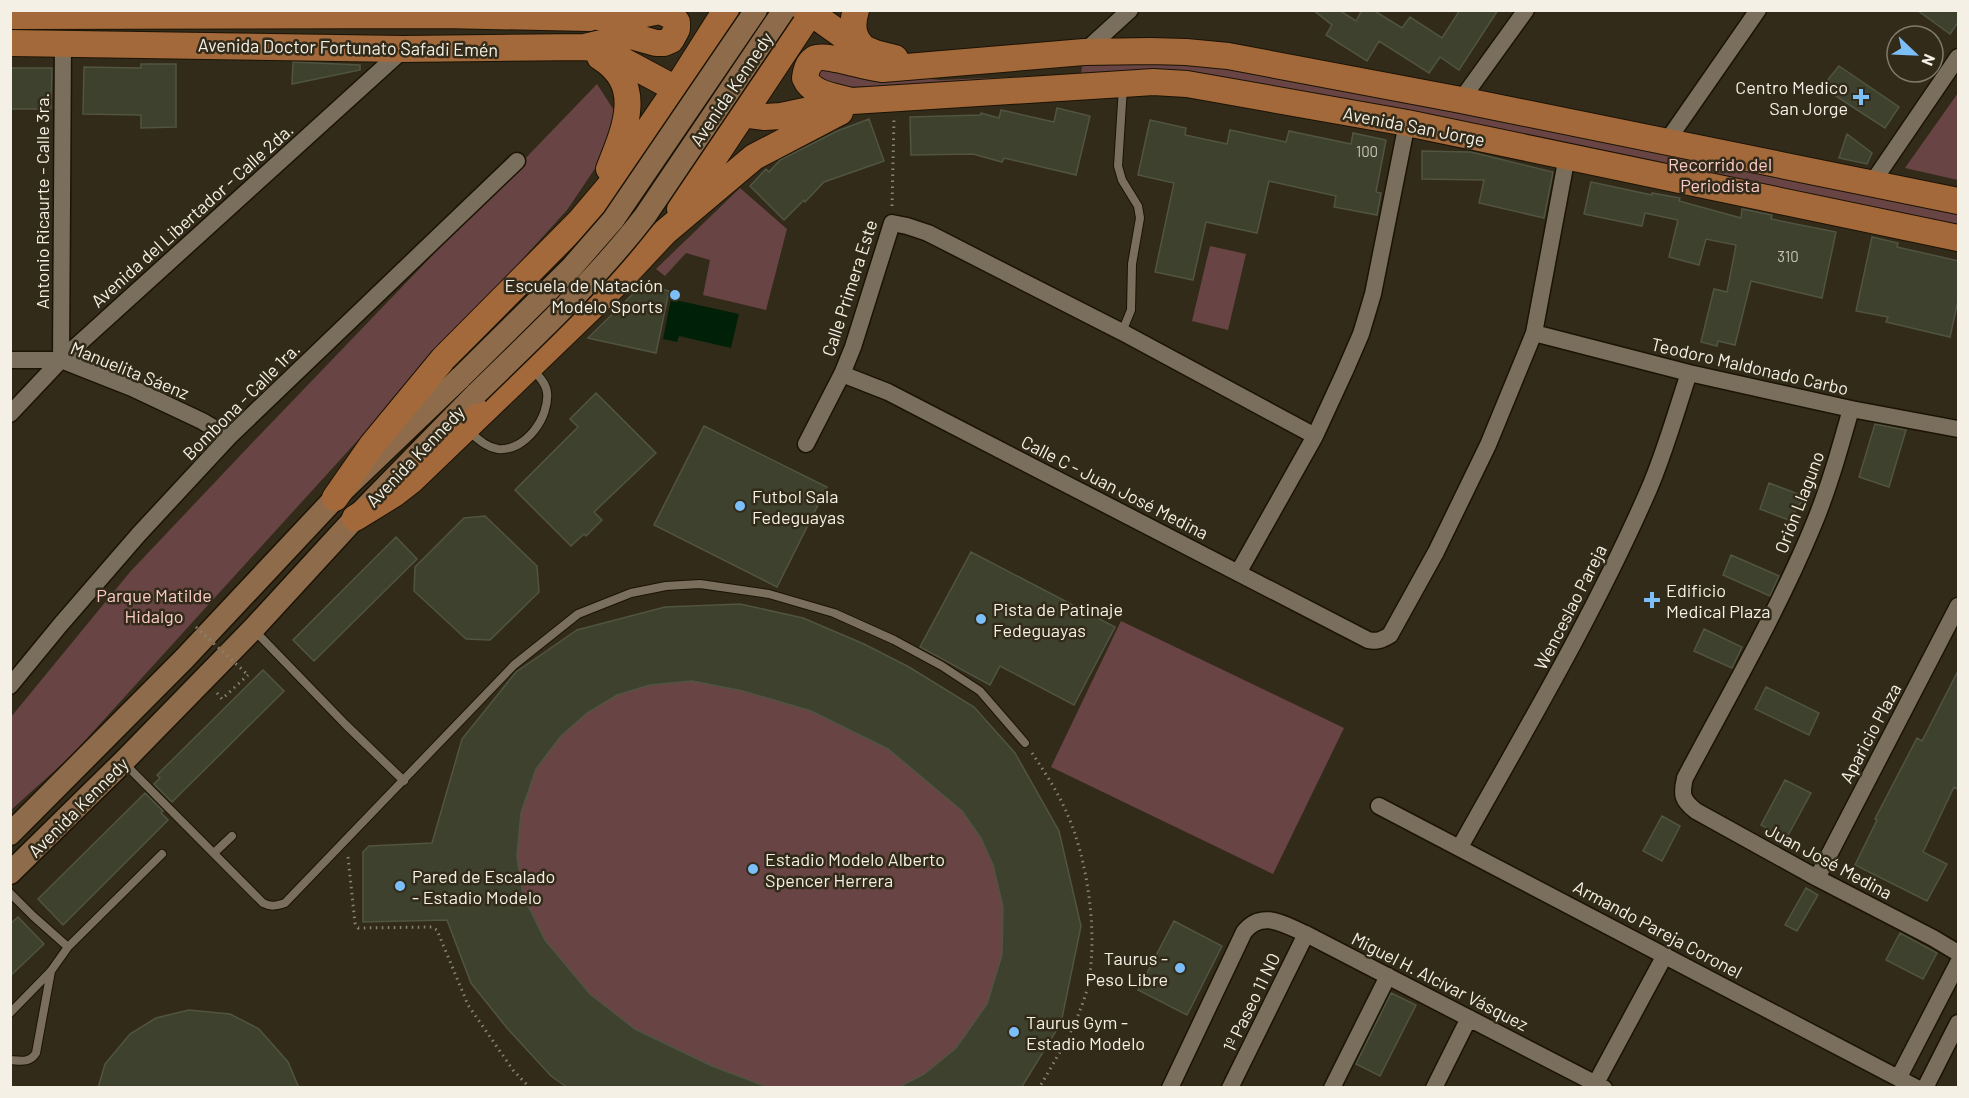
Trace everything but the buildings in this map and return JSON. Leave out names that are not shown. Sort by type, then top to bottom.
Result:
[{"type":"main road","name":"Avenida Doctor Fortunato Safadi Emén","points":[[10,16],[316,13],[524,15],[589,18],[617,10]]},
{"type":"main road","points":[[335,498],[372,445],[443,359],[580,221],[629,158],[726,10]]},
{"type":"main road","name":"Avenida Kennedy","points":[[10,834],[184,659],[335,498],[572,267],[613,220],[756,10]]},
{"type":"main road","name":"Avenida Kennedy","points":[[10,873],[123,762],[253,629],[355,518],[588,284],[630,236],[784,10]]},
{"type":"main road","points":[[856,10],[854,31],[856,39],[865,49]]},
{"type":"main road","points":[[578,47],[631,36],[664,43],[671,40],[677,28],[677,22],[673,17],[660,11],[640,15],[589,18]]},
{"type":"main road","points":[[665,232],[810,11],[865,49],[934,66]]},
{"type":"main road","name":"Avenida Doctor Fortunato Safadi Emén","points":[[10,43],[404,49],[578,47],[604,51],[712,105],[742,114],[765,117],[781,116],[857,101]]},
{"type":"main road","points":[[578,47],[607,62],[620,76],[627,94],[626,121],[622,137],[605,180],[580,221]]},
{"type":"main road","name":"Avenida San Jorge","points":[[1959,201],[1461,100],[1228,56],[1163,51],[1084,52],[883,69],[821,57],[809,63],[805,78],[810,86],[820,92],[857,101],[1153,82],[1187,84],[1407,123],[1959,238]]},
{"type":"main road","points":[[355,518],[412,480],[621,279],[665,232],[754,157],[857,101]]},
{"type":"main road","points":[[629,158],[641,148],[660,142],[674,143],[683,148],[690,156],[694,174],[686,200]]},
{"type":"street","points":[[1084,52],[1130,10]]},
{"type":"street","points":[[1461,100],[1526,10]]},
{"type":"street","points":[[1667,141],[1758,10]]},
{"type":"street","name":"Antonio Ricaurte - Calle 3ra.","points":[[61,360],[63,43]]},
{"type":"street","name":"Avenida del Libertador - Calle 2da.","points":[[10,414],[61,360],[404,49]]},
{"type":"street","points":[[1872,183],[1959,57]]},
{"type":"street","points":[[1238,573],[1315,435],[1361,333],[1373,294],[1407,123]]},
{"type":"street","points":[[1534,333],[1567,156]]},
{"type":"street","name":"Bombona - Calle 1ra.","points":[[10,686],[131,543],[229,437],[517,161]]},
{"type":"street","points":[[892,223],[928,233],[1122,332],[1315,435]]},
{"type":"street","name":"Calle Primera Este","points":[[806,444],[842,374],[868,303],[892,223]]},
{"type":"street","name":"Teodoro Maldonado Carbo","points":[[1534,333],[1689,374],[1851,409],[1959,429]]},
{"type":"street","name":"Calle C - Juan José Medina","points":[[842,374],[888,392],[1368,640],[1375,641],[1390,635],[1436,552],[1488,445],[1534,333]]},
{"type":"street","name":"Manuelita Sáenz","points":[[10,360],[61,360],[141,392],[229,437]]},
{"type":"street","name":"Wenceslao Pareja","points":[[1460,847],[1572,648],[1615,564],[1650,487],[1689,374]]},
{"type":"street","name":"Orión Llaguno","points":[[1684,801],[1685,778],[1793,572],[1814,524],[1851,409]]},
{"type":"street","name":"Aparicio Plaza","points":[[1817,878],[1959,606]]},
{"type":"street","name":"Juan José Medina","points":[[1684,801],[1696,811],[1817,878],[1959,953]]},
{"type":"street","name":"Armando Pareja Coronel","points":[[1379,806],[1917,1088]]},
{"type":"street","name":"Miguel H. Alcívar Vásquez","points":[[1170,1088],[1244,932],[1255,922],[1266,920],[1278,922],[1306,934],[1600,1085]]},
{"type":"street","name":"1º Paseo 11 NO","points":[[1230,1088],[1306,934]]},
{"type":"street","points":[[1600,1085],[1665,955]]},
{"type":"street","points":[[1899,1077],[1959,963]]},
{"type":"street","points":[[1332,1088],[1388,976]]},
{"type":"street","points":[[1434,1088],[1469,1018]]},
{"type":"street","points":[[1925,1088],[1959,1023]]},
{"type":"lane","points":[[1122,332],[1131,310],[1132,264],[1140,218],[1138,206],[1122,180],[1118,166],[1123,84]]},
{"type":"lane","points":[[466,429],[485,444],[499,449],[514,446],[529,436],[540,424],[548,390],[530,366]]},
{"type":"lane","points":[[123,762],[263,903],[274,906],[285,903],[514,665],[578,614],[631,593],[666,586],[700,584],[769,594],[802,603],[834,613],[894,640],[942,666],[980,691],[1025,743]]},
{"type":"lane","points":[[253,629],[404,781]]},
{"type":"lane","points":[[214,853],[232,836]]},
{"type":"lane","points":[[10,1013],[51,971],[68,947],[162,854]]},
{"type":"lane","points":[[10,893],[68,947]]},
{"type":"lane","points":[[10,1060],[27,1061],[36,1053],[51,971]]},
{"type":"path","name":"Calle Primera Este","points":[[892,223],[895,100]]},
{"type":"path","points":[[196,627],[248,675]]},
{"type":"path","points":[[1025,743],[1065,809],[1079,850],[1090,913],[1092,943],[1086,992],[1068,1040],[1039,1088]]},
{"type":"path","points":[[346,840],[355,923],[358,928],[432,927],[437,930],[468,1005],[513,1070],[530,1088]]},
{"type":"green space","name":"Recorrido del Periodista","points":[[1151,51],[1958,201],[1958,242],[1567,156],[1123,84],[827,87],[814,70],[817,67],[940,80],[1081,74],[1084,52]]},
{"type":"green space","name":"Parque Matilde Hidalgo","points":[[597,84],[615,112],[600,161],[567,210],[70,757],[11,810],[11,717],[130,572]]},
{"type":"green space","points":[[1958,93],[1958,180],[1905,168]]},
{"type":"green space","points":[[740,188],[787,229],[766,310],[703,295],[710,260],[686,253],[665,276],[656,269]]},
{"type":"green space","points":[[1210,246],[1246,254],[1228,330],[1192,321]]},
{"type":"green space","name":"Estadio Modelo Alberto Spencer Herrera","points":[[740,604],[864,644],[922,675],[974,707],[1015,753],[1059,831],[1081,926],[1061,1023],[1021,1087],[568,1087],[551,1076],[507,1028],[471,983],[441,905],[577,630],[665,607]]},
{"type":"green space","points":[[1121,621],[1344,728],[1273,874],[1051,767]]},
{"type":"shaded area","points":[[671,299],[739,314],[731,348],[679,336],[677,342],[663,339]]},
{"type":"place","name":"Centro Medico San Jorge","points":[[1861,97]]},
{"type":"place","name":"Escuela de Natación Modelo Sports","points":[[675,295]]},
{"type":"place","name":"Futbol Sala Fedeguayas","points":[[740,506]]},
{"type":"place","name":"Edificio Medical Plaza","points":[[1652,600]]},
{"type":"place","name":"Pista de Patinaje Fedeguayas","points":[[981,619]]},
{"type":"place","name":"Estadio Modelo Alberto Spencer Herrera","points":[[753,869]]},
{"type":"place","name":"Pared de Escalado - Estadio Modelo","points":[[400,886]]},
{"type":"place","name":"Taurus - Peso Libre","points":[[1180,968]]},
{"type":"place","name":"Taurus Gym - Estadio Modelo","points":[[1014,1032]]}]
